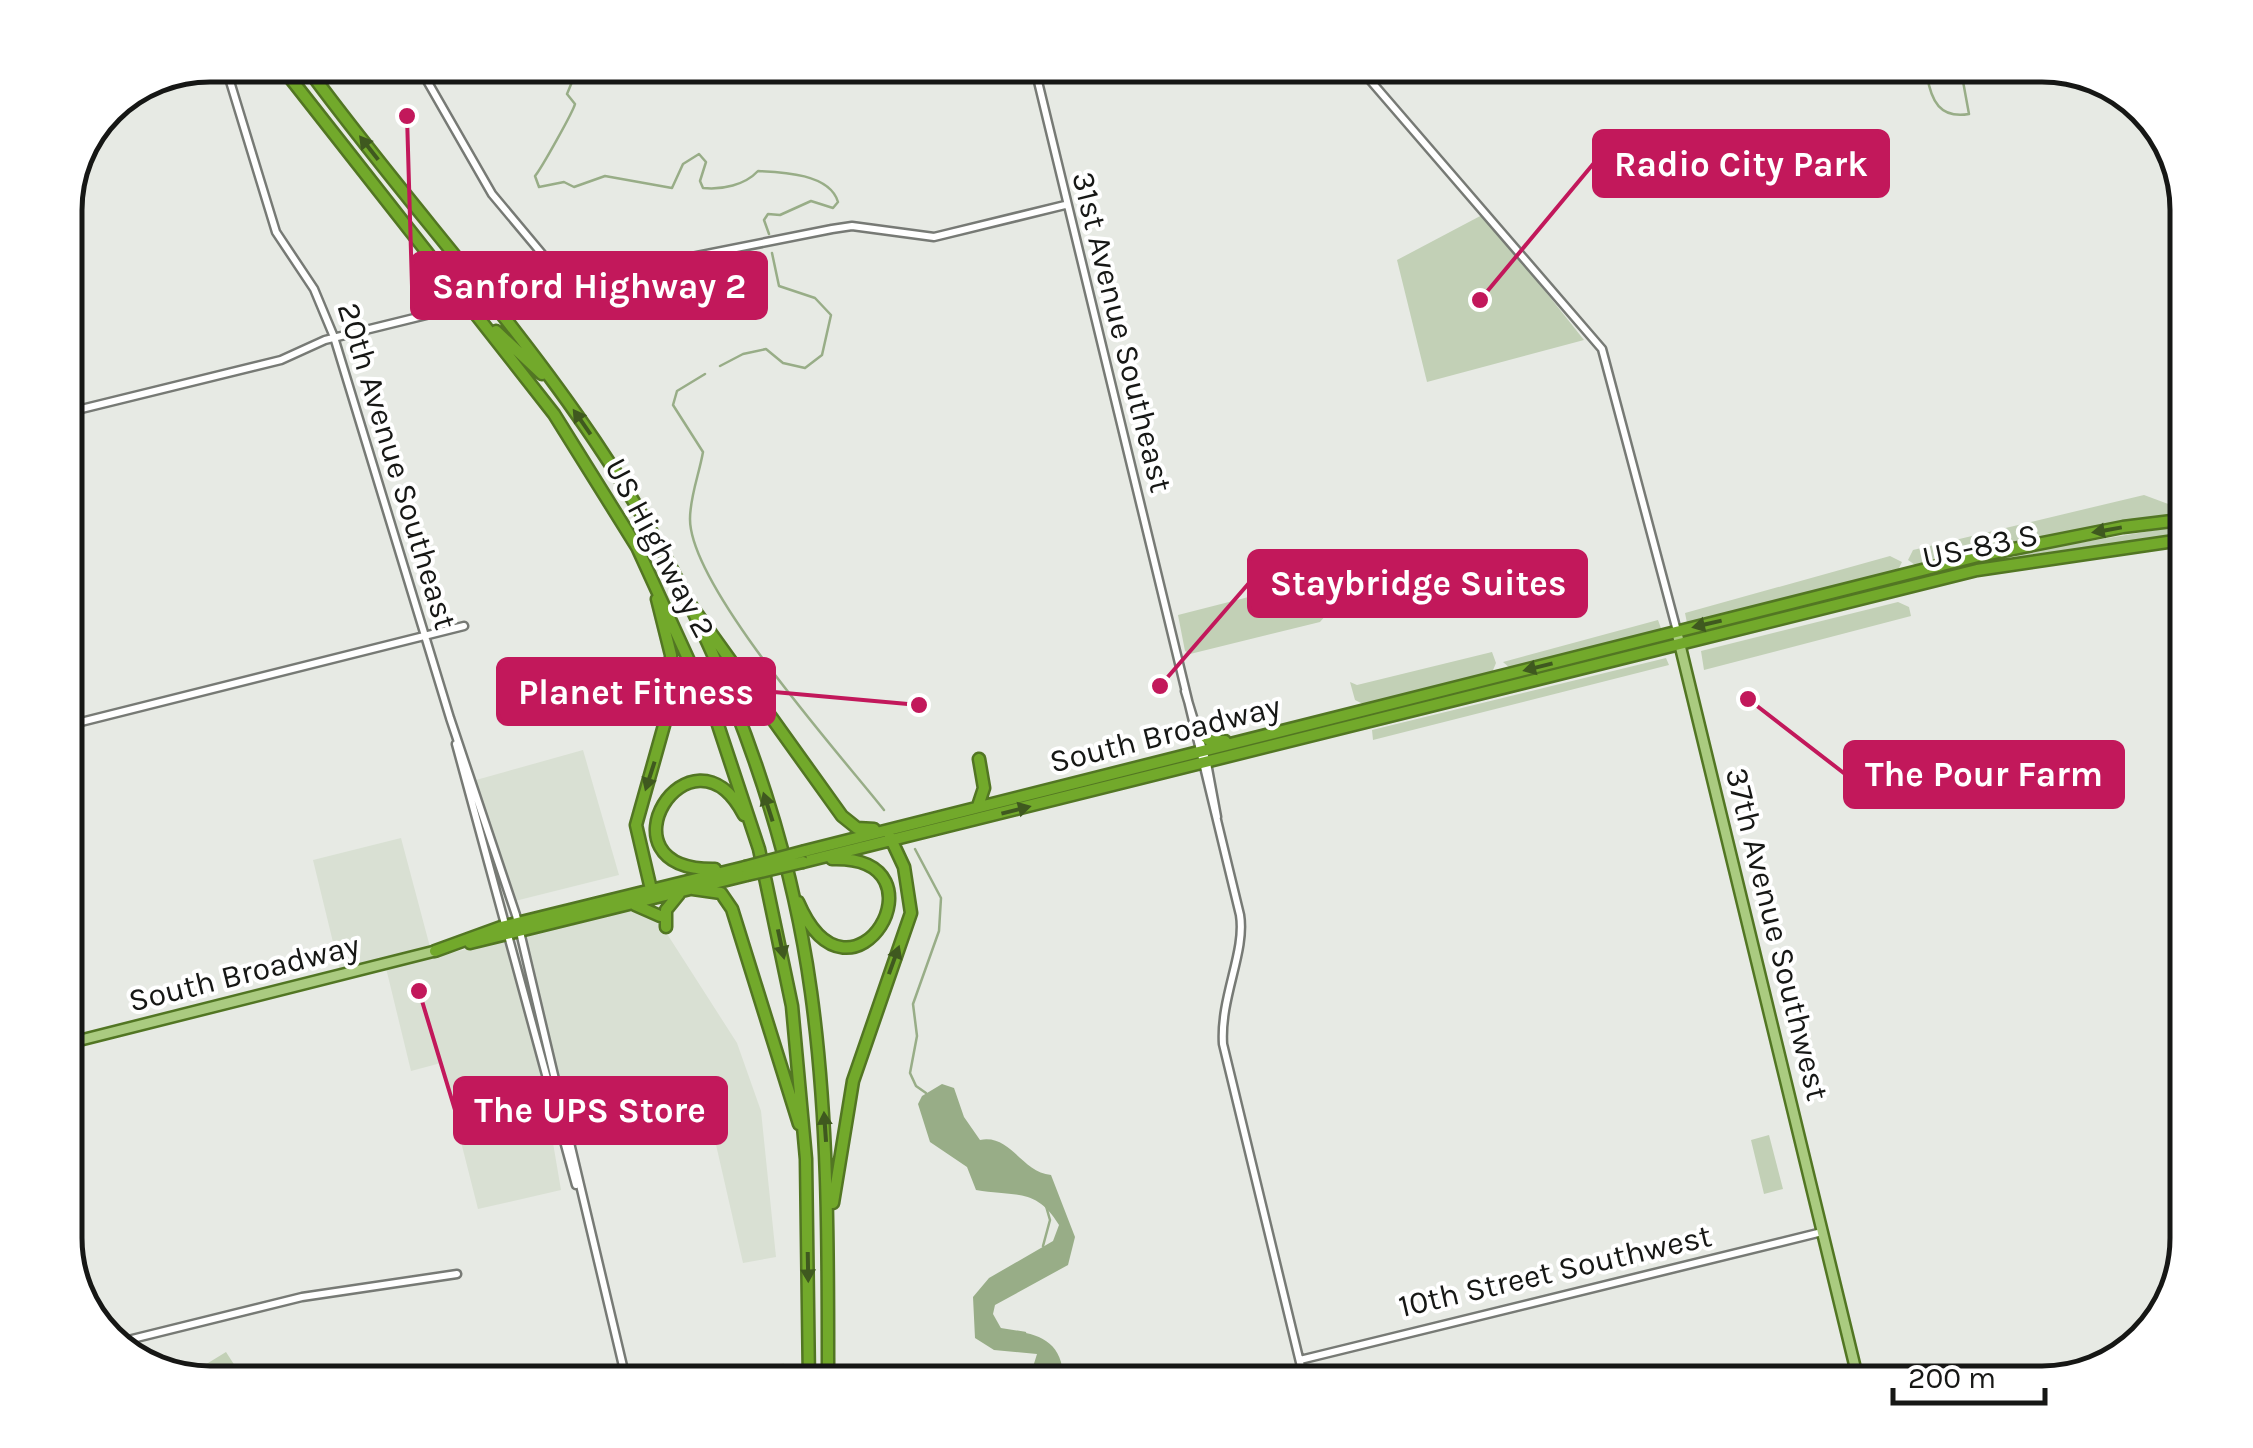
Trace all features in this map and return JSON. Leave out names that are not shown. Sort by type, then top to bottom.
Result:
[{"type":"highway","name":"US Highway 2","points":[[293,82],[554,414],[637,547],[717,722],[759,849],[792,1006],[806,1178],[808,1366]]},
{"type":"highway","name":"US Highway 2","points":[[318,82],[560,391],[637,509],[680,592],[745,736],[786,873],[804,952],[818,1055],[826,1148],[828,1366]]},
{"type":"highway","points":[[404,226],[480,306],[494,307]]},
{"type":"highway","points":[[467,304],[476,307],[560,391]]},
{"type":"highway","points":[[1911,580],[2028,545],[2170,523]]},
{"type":"highway","name":"US-83 S","points":[[1911,580],[2170,540]]},
{"type":"highway","points":[[637,547],[664,621],[671,673],[668,715],[638,812],[642,858],[652,894]]},
{"type":"highway","name":"South Broadway","points":[[1251,745],[1298,727],[1677,631],[1911,580]]},
{"type":"highway","name":"South Broadway","points":[[435,951],[743,870],[894,839],[1118,785],[1251,745],[1360,725],[1680,645],[1842,604],[1911,580]]},
{"type":"highway","points":[[680,592],[848,823],[873,829],[972,808],[984,788],[979,759]]},
{"type":"highway","points":[[1414,710],[1498,685],[1502,676]]},
{"type":"highway","points":[[1360,725],[1363,718],[1410,706],[1448,690]]},
{"type":"highway","points":[[1199,731],[1218,742],[1251,745],[1350,722],[1353,713]]},
{"type":"highway","points":[[1203,758],[1298,727]]},
{"type":"highway","name":"South Broadway","points":[[804,858],[871,834],[972,808],[1203,758]]},
{"type":"highway","points":[[743,870],[691,868],[665,853],[658,840],[656,821],[668,795],[688,783],[722,788],[740,806],[759,849]]},
{"type":"highway","points":[[904,867],[906,847],[922,832]]},
{"type":"highway","points":[[828,1259],[849,1098],[911,913],[904,867],[894,839],[871,834]]},
{"type":"highway","points":[[642,858],[639,886],[625,900],[660,916]]},
{"type":"highway","points":[[786,873],[807,922],[821,938],[848,947],[877,936],[890,908],[882,878],[858,860],[804,858]]},
{"type":"highway","name":"South Broadway","points":[[652,894],[688,890],[743,870]]},
{"type":"highway","points":[[666,927],[666,910],[688,890],[721,893],[732,909],[792,1092],[806,1178]]},
{"type":"main road","name":"37th Avenue Southwest","points":[[1677,631],[1854,1366]]},
{"type":"main road","name":"South Broadway","points":[[83,1039],[435,951]]},
{"type":"street","name":"20th Avenue Southeast","points":[[230,82],[276,232],[314,289],[334,338],[513,929],[558,1126],[586,1214],[623,1366]]},
{"type":"street","points":[[428,82],[492,194],[543,255],[555,289]]},
{"type":"street","name":"31st Avenue Southeast","points":[[1038,82],[1185,692]]},
{"type":"street","name":"37th Avenue Southwest","points":[[1372,82],[1598,342],[1606,358],[1677,631]]},
{"type":"street","points":[[494,307],[669,260],[756,247],[832,229],[852,226],[934,237],[1065,206]]},
{"type":"street","points":[[83,408],[281,360],[334,338],[467,304]]},
{"type":"street","points":[[83,721],[464,626]]},
{"type":"street","points":[[1185,692],[1199,731],[1203,758]]},
{"type":"street","points":[[1185,692],[1242,926],[1224,996],[1223,1044],[1301,1366]]},
{"type":"street","name":"10th Street Southwest","points":[[1300,1360],[1822,1232]]},
{"type":"street","points":[[133,1339],[302,1297],[394,1287],[457,1274]]},
{"type":"shaded area","points":[[1484,214],[1584,340],[1427,382],[1397,260]]},
{"type":"shaded area","points":[[2144,495],[2170,505],[2170,518],[1918,567],[1908,560],[1913,550]]},
{"type":"shaded area","points":[[2170,528],[2170,537],[1992,565],[2029,551]]},
{"type":"shaded area","points":[[1890,556],[1902,562],[1897,572],[1687,623],[1685,613]]},
{"type":"shaded area","points":[[1315,580],[1326,615],[1320,622],[1190,654],[1185,651],[1178,615]]},
{"type":"shaded area","points":[[1898,602],[1909,607],[1911,616],[1704,670],[1701,651]]},
{"type":"shaded area","points":[[1658,620],[1662,631],[1511,669],[1503,662]]},
{"type":"shaded area","points":[[1492,652],[1496,663],[1491,675],[1365,705],[1355,700],[1350,682],[1357,685]]},
{"type":"shaded area","points":[[1666,658],[1669,665],[1373,740],[1372,730]]},
{"type":"shaded area","points":[[583,750],[619,875],[515,901],[476,780]]},
{"type":"shaded area","points":[[401,838],[430,947],[340,971],[313,860]]},
{"type":"shaded area","points":[[626,909],[650,913],[662,926],[737,1043],[761,1111],[776,1257],[743,1263],[709,1114],[575,1146],[523,934]]},
{"type":"shaded area","points":[[506,940],[543,1084],[561,1190],[478,1209],[441,1063],[411,1071],[386,968]]},
{"type":"shaded area","points":[[942,1084],[954,1088],[964,1117],[980,1140],[1000,1143],[1032,1167],[1051,1175],[1075,1237],[1068,1265],[995,1305],[993,1314],[1002,1330],[1045,1340],[1062,1366],[1033,1366],[1037,1354],[994,1350],[975,1338],[973,1297],[989,1278],[1053,1241],[1059,1225],[1033,1199],[976,1190],[967,1167],[930,1142],[918,1104],[922,1096]]},
{"type":"shaded area","points":[[1769,1135],[1783,1189],[1764,1194],[1751,1140]]},
{"type":"shaded area","points":[[226,1352],[235,1366],[211,1366],[204,1365]]},
{"type":"waterway","points":[[572,82],[567,94],[575,104],[535,176],[539,187],[564,182],[574,187],[605,176],[672,188],[683,164],[699,154],[706,162],[700,181],[703,188],[733,186],[758,171],[780,172],[826,185],[838,202],[833,208],[811,201],[780,215],[768,214],[764,220],[769,234]]},
{"type":"waterway","points":[[1929,82],[1939,106],[1959,115],[1969,114],[1963,82]]},
{"type":"waterway","points":[[720,366],[743,354],[766,349],[783,363],[805,368],[822,355],[831,315],[815,298],[779,286],[772,253]]},
{"type":"waterway","points":[[705,374],[677,391],[673,405],[703,452],[690,510],[696,549],[714,585],[770,669],[884,810]]},
{"type":"waterway","points":[[915,849],[941,898],[939,931],[913,1004],[917,1036],[910,1073],[916,1086],[926,1093]]},
{"type":"waterway","points":[[1043,1246],[1050,1220],[1046,1206]]},
{"type":"waterway","points":[[999,1329],[1025,1333]]},
{"type":"place","name":"Sanford Highway 2","points":[[407,116]]},
{"type":"place","name":"Radio City Park","points":[[1480,300]]},
{"type":"place","name":"Staybridge Suites","points":[[1160,686]]},
{"type":"place","name":"The Pour Farm","points":[[1748,699]]},
{"type":"place","name":"Planet Fitness","points":[[919,705]]},
{"type":"place","name":"The UPS Store","points":[[419,991]]}]
